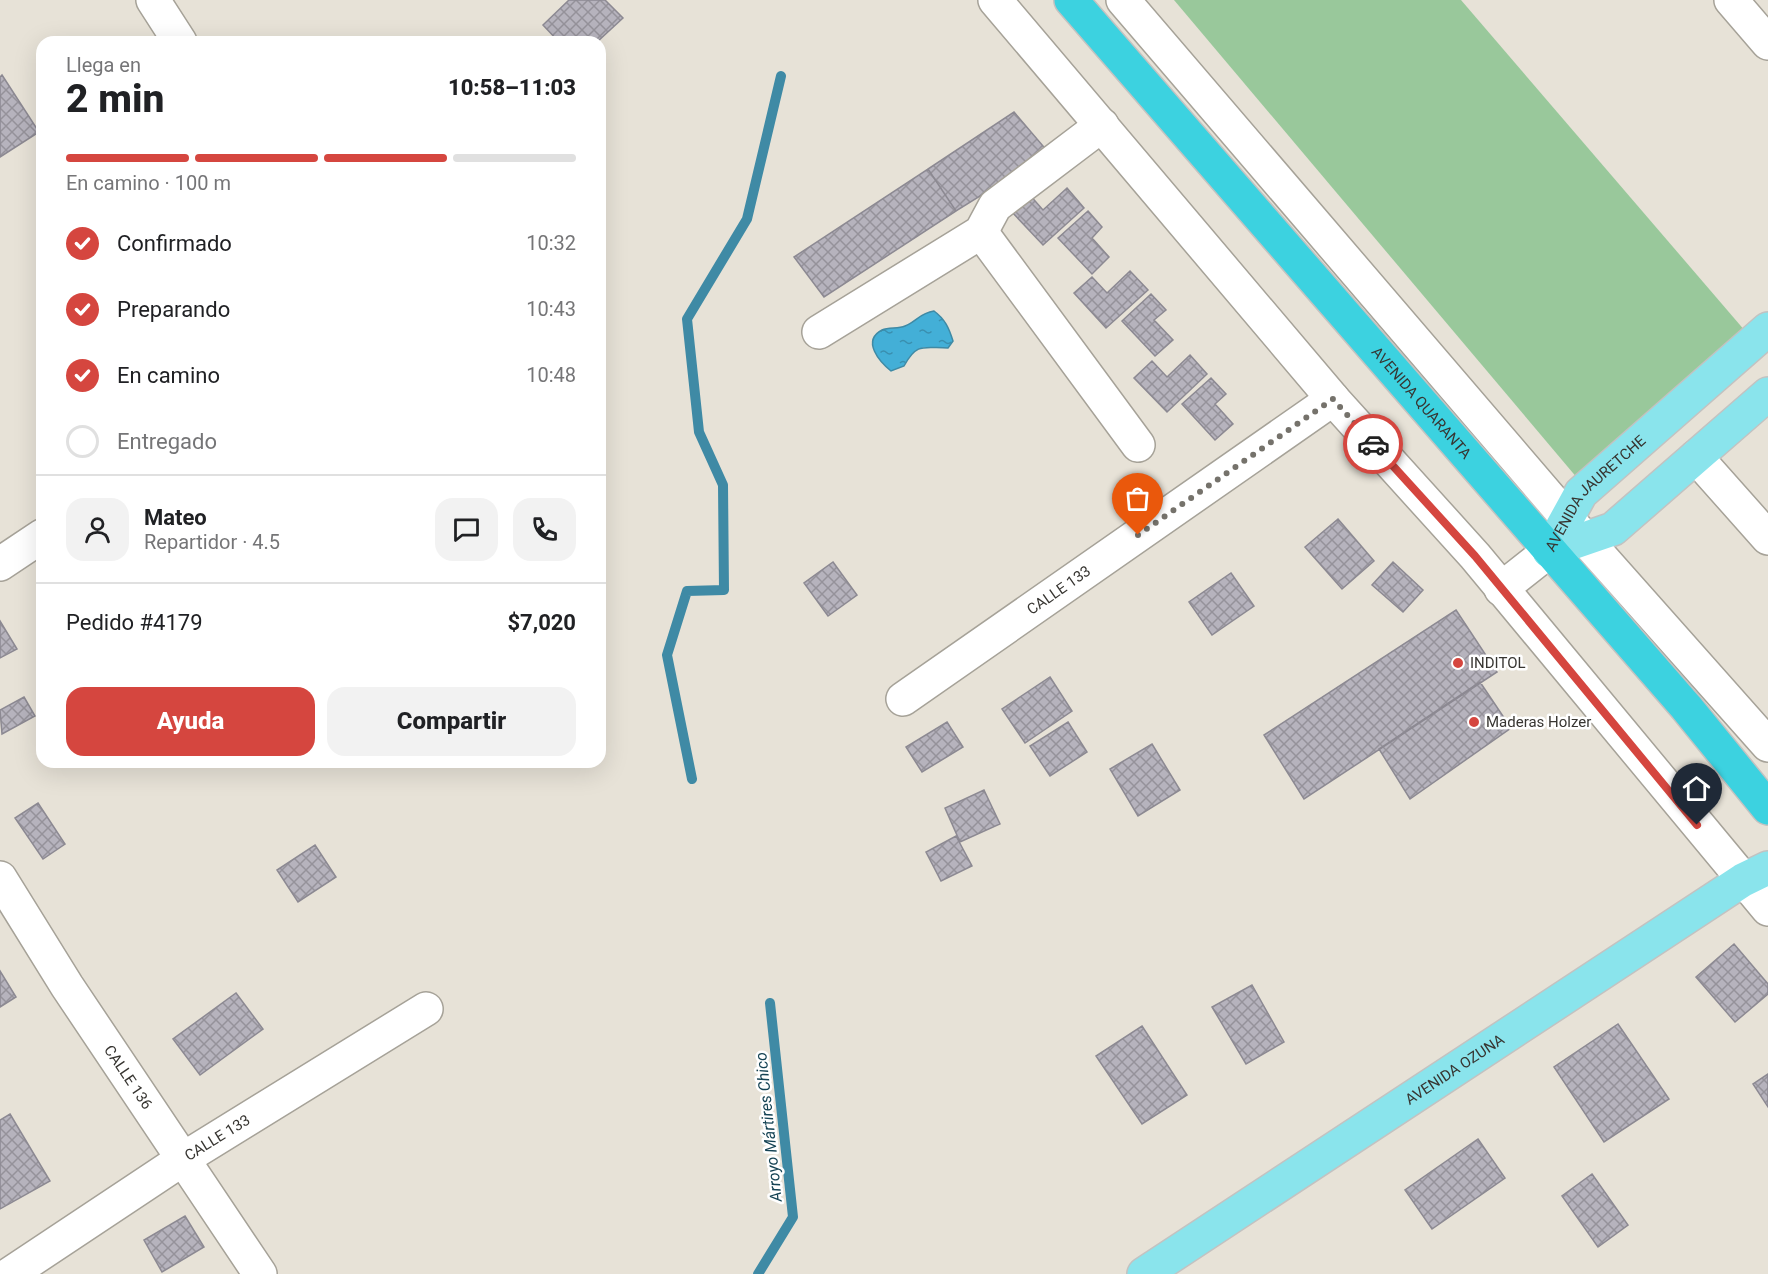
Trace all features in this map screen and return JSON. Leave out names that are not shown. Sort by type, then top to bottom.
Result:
[{"type":"highway","name":"AVENIDA QUARANTA","points":[[1071,0],[1406,388],[1686,707],[1768,808]]},
{"type":"main road","name":"AVENIDA JAURETCHE","points":[[1576,529],[1581,493],[1768,329]]},
{"type":"main road","name":"AVENIDA JAURETCHE","points":[[1549,551],[1576,529],[1613,529],[1768,394]]},
{"type":"main road","name":"AVENIDA OZUNA","points":[[1144,1274],[1756,874]]},
{"type":"street","points":[[153,0],[176,36]]},
{"type":"street","points":[[995,0],[1333,399],[1756,874],[1768,909]]},
{"type":"street","points":[[1123,0],[1576,529],[1768,745]]},
{"type":"street","points":[[1731,0],[1768,43]]},
{"type":"street","points":[[819,333],[981,232],[995,206],[1102,125]]},
{"type":"street","points":[[981,232],[1138,445]]},
{"type":"street","points":[[1406,388],[1411,337]]},
{"type":"street","name":"CALLE 133","points":[[903,699],[1333,399]]},
{"type":"street","points":[[1696,457],[1768,538]]},
{"type":"street","points":[[0,564],[36,540]]},
{"type":"street","points":[[1501,589],[1549,551]]},
{"type":"street","name":"CALLE 136","points":[[0,878],[67,986],[260,1274]]},
{"type":"street","name":"CALLE 133","points":[[10,1274],[183,1159],[426,1009]]},
{"type":"green space","points":[[1174,0],[1461,0],[1746,332],[1578,479]]},
{"type":"water","points":[[934,311],[944,321],[950,332],[953,341],[948,348],[927,347],[917,350],[904,366],[891,371],[874,351],[873,340],[876,335],[885,329],[905,326],[925,313]]},
{"type":"building","points":[[569,0],[605,0],[623,18],[604,36],[553,36],[543,25]]},
{"type":"building","points":[[2,75],[36,127],[36,134],[0,157],[0,77]]},
{"type":"building","points":[[1014,112],[1049,153],[956,211],[928,169]]},
{"type":"building","points":[[928,169],[956,211],[824,297],[794,257]]},
{"type":"building","points":[[1067,188],[1084,208],[1043,245],[1011,211],[1029,194],[1043,210]]},
{"type":"building","points":[[1088,211],[1102,227],[1092,238],[1109,257],[1092,274],[1058,238]]},
{"type":"building","points":[[1130,271],[1148,290],[1106,328],[1074,293],[1092,277],[1107,293]]},
{"type":"building","points":[[1151,294],[1166,310],[1154,320],[1173,340],[1155,356],[1122,321]]},
{"type":"building","points":[[1190,355],[1207,374],[1167,412],[1134,378],[1152,361],[1167,377]]},
{"type":"building","points":[[1211,378],[1226,394],[1215,404],[1233,424],[1215,440],[1182,404]]},
{"type":"building","points":[[1338,519],[1374,561],[1342,589],[1305,547]]},
{"type":"building","points":[[833,562],[857,595],[828,616],[804,583]]},
{"type":"building","points":[[1393,562],[1423,590],[1403,612],[1372,585]]},
{"type":"building","points":[[1231,573],[1254,606],[1212,635],[1189,602]]},
{"type":"building","points":[[1456,610],[1497,672],[1304,799],[1264,735]]},
{"type":"building","points":[[0,621],[17,649],[0,658]]},
{"type":"building","points":[[1050,677],[1072,711],[1025,743],[1002,709]]},
{"type":"building","points":[[1480,682],[1511,728],[1410,799],[1379,749]]},
{"type":"building","points":[[24,697],[35,716],[2,734],[0,710]]},
{"type":"building","points":[[947,722],[963,747],[922,772],[906,747]]},
{"type":"building","points":[[1068,722],[1087,752],[1050,776],[1030,746]]},
{"type":"building","points":[[1152,744],[1180,790],[1138,816],[1110,769]]},
{"type":"building","points":[[984,790],[1000,824],[960,842],[945,808]]},
{"type":"building","points":[[38,803],[65,844],[43,859],[15,818]]},
{"type":"building","points":[[956,836],[972,866],[941,881],[926,852]]},
{"type":"building","points":[[315,845],[336,877],[298,902],[277,870]]},
{"type":"building","points":[[1734,944],[1768,984],[1768,994],[1735,1022],[1696,977]]},
{"type":"building","points":[[0,971],[16,997],[0,1007]]},
{"type":"building","points":[[1252,985],[1284,1042],[1246,1064],[1212,1007]]},
{"type":"building","points":[[236,993],[263,1029],[200,1075],[173,1039]]},
{"type":"building","points":[[1618,1024],[1669,1099],[1604,1142],[1554,1067]]},
{"type":"building","points":[[1142,1026],[1187,1095],[1142,1124],[1096,1056]]},
{"type":"building","points":[[1768,1074],[1768,1107],[1753,1084]]},
{"type":"building","points":[[10,1114],[50,1181],[0,1209],[0,1120]]},
{"type":"building","points":[[1478,1139],[1505,1178],[1432,1229],[1405,1190]]},
{"type":"building","points":[[1592,1174],[1628,1225],[1598,1247],[1562,1196]]},
{"type":"building","points":[[185,1216],[204,1247],[162,1272],[144,1240]]},
{"type":"waterway","name":"Arroyo Mártires Chico","points":[[692,779],[667,655],[687,591],[724,590],[723,485],[699,432],[687,319],[747,219],[781,76]]},
{"type":"waterway","name":"Arroyo Mártires Chico","points":[[758,1274],[793,1217],[770,1003]]},
{"type":"way so far","points":[[1138,535],[1333,399],[1373,444]]},
{"type":"place","name":"INDITOL","points":[[1458,663]]},
{"type":"place","name":"Maderas Holzer","points":[[1474,722]]},
{"type":"route","points":[[1373,444],[1475,556],[1697,825]]}]
